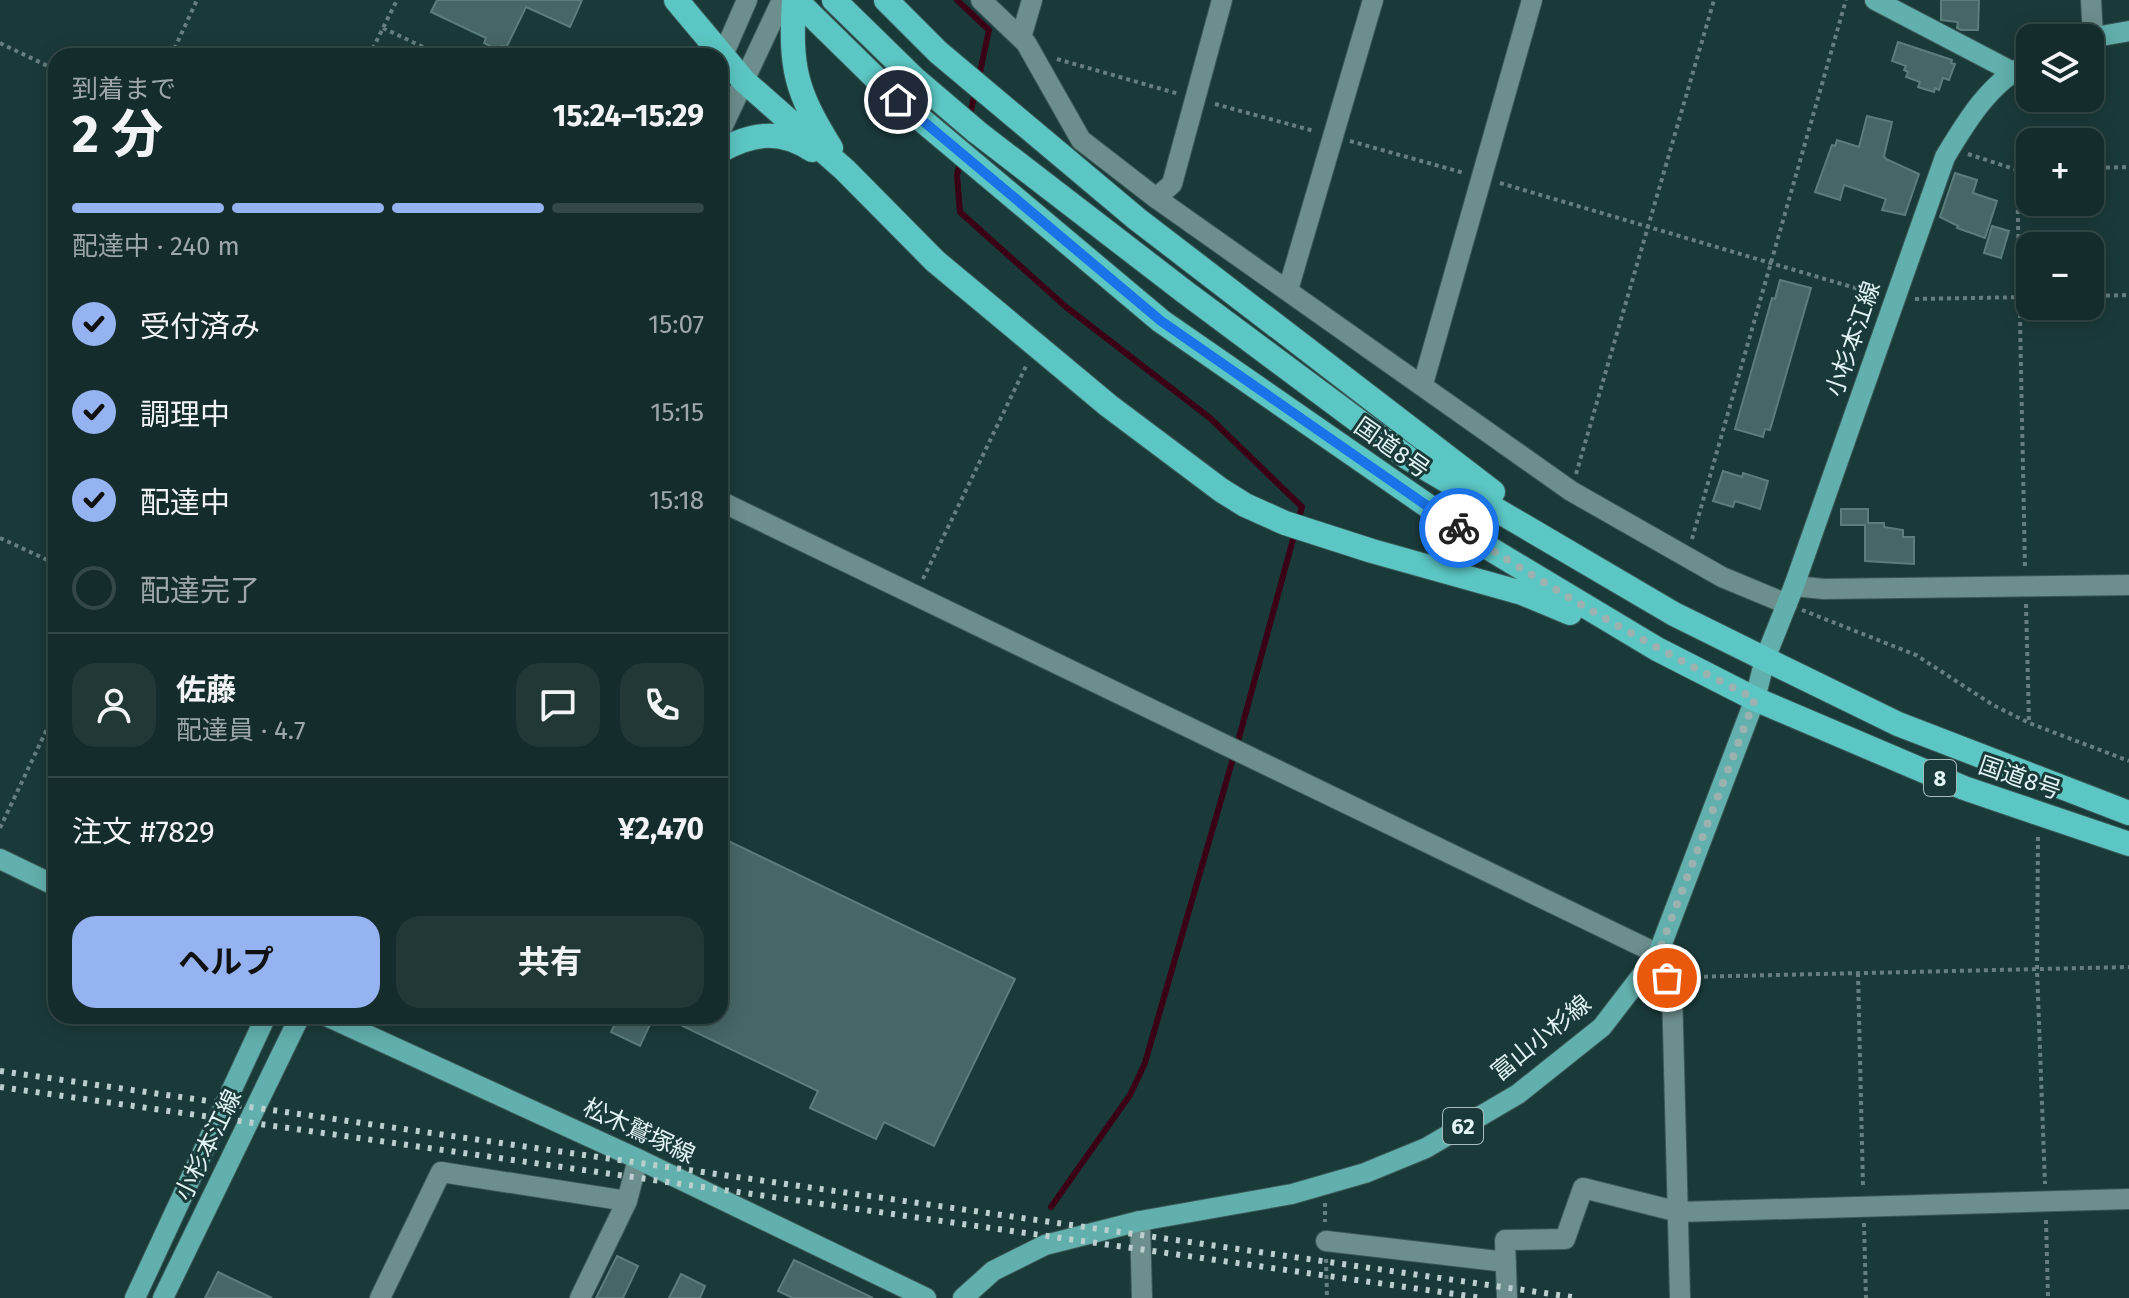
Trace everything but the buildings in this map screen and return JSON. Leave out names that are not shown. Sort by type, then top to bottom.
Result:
[{"type":"highway","points":[[795,0],[792,31],[795,77],[807,109],[845,170]]},
{"type":"highway","name":"国道8号","points":[[795,0],[898,100],[1161,321],[1487,547],[1657,649],[1755,699],[1964,788],[2129,844]]},
{"type":"highway","name":"国道8号","points":[[834,0],[916,80],[977,132],[1408,458],[1674,614],[1765,659],[1898,724],[2129,813]]},
{"type":"highway","points":[[886,0],[938,52],[1137,219],[1405,427],[1596,569]]},
{"type":"highway","points":[[679,4],[713,48]]},
{"type":"highway","points":[[679,4],[695,36],[696,48]]},
{"type":"highway","points":[[728,65],[845,170],[935,261],[1109,406],[1221,490],[1285,523],[1522,593],[1657,649]]},
{"type":"highway","points":[[728,147],[739,141],[770,135],[796,139],[845,170]]},
{"type":"main road","points":[[1875,0],[2016,65]]},
{"type":"main road","points":[[2104,35],[2129,31]]},
{"type":"main road","name":"小杉本江線","points":[[1765,659],[1791,595],[1950,148],[1969,117],[2016,72]]},
{"type":"main road","name":"富山小杉線","points":[[963,1298],[993,1271],[1045,1245],[1140,1221],[1292,1194],[1365,1173],[1426,1148],[1518,1094],[1602,1027],[1658,954],[1755,699],[1765,659]]},
{"type":"main road","points":[[0,859],[48,882]]},
{"type":"main road","name":"小杉本江線","points":[[135,1298],[262,1024]]},
{"type":"main road","name":"小杉本江線","points":[[163,1298],[296,1024]]},
{"type":"main road","name":"松木鷲塚線","points":[[343,1024],[638,1159],[926,1298]]},
{"type":"street","points":[[725,48],[747,0]]},
{"type":"street","points":[[728,115],[782,0]]},
{"type":"street","points":[[981,0],[1032,52],[1081,140],[1156,198],[1571,491],[1722,577],[1791,595],[1824,589],[2129,585]]},
{"type":"street","points":[[1021,38],[1032,0]]},
{"type":"street","points":[[1156,198],[1172,184],[1222,0]]},
{"type":"street","points":[[1288,290],[1373,0]]},
{"type":"street","points":[[1423,384],[1532,0]]},
{"type":"street","points":[[2091,0],[2092,24]]},
{"type":"street","points":[[728,505],[1658,954],[1672,990],[1680,1298]]},
{"type":"street","points":[[580,1298],[627,1201],[638,1159]]},
{"type":"street","points":[[380,1298],[441,1172],[627,1201]]},
{"type":"street","points":[[1507,1298],[1505,1240],[1565,1239],[1583,1188],[1679,1212],[2129,1199]]},
{"type":"street","points":[[1140,1221],[1142,1298]]},
{"type":"street","points":[[1326,1241],[1506,1262]]},
{"type":"path","points":[[175,48],[197,0]]},
{"type":"path","points":[[373,48],[397,0]]},
{"type":"path","points":[[1571,491],[1714,0]]},
{"type":"path","points":[[1687,557],[1846,0]]},
{"type":"path","points":[[383,28],[425,48]]},
{"type":"path","points":[[0,43],[48,66]]},
{"type":"path","points":[[1950,148],[2016,170]]},
{"type":"path","points":[[2104,168],[2129,167]]},
{"type":"path","points":[[2104,296],[2129,295]]},
{"type":"path","points":[[1894,299],[2016,297]]},
{"type":"path","points":[[2020,320],[2029,723]]},
{"type":"path","points":[[918,597],[926,572],[1037,346]]},
{"type":"path","points":[[0,538],[48,560]]},
{"type":"path","points":[[1791,595],[1916,655],[1993,705],[2029,723],[2129,761]]},
{"type":"path","points":[[0,828],[48,727]]},
{"type":"path","points":[[2038,813],[2037,969],[2048,1298]]},
{"type":"path","points":[[1667,978],[2129,967]]},
{"type":"path","points":[[1858,973],[1866,1298]]},
{"type":"waterway","points":[[957,0],[989,30],[979,77]]},
{"type":"waterway","points":[[970,116],[975,92]]},
{"type":"waterway","points":[[960,163],[957,175],[960,212],[1066,307],[1210,418],[1302,507],[1298,521]]},
{"type":"waterway","points":[[1237,745],[1295,532]]},
{"type":"waterway","points":[[1051,1207],[1130,1095],[1145,1063],[1234,755]]},
{"type":"railway","points":[[0,1071],[1579,1298]]},
{"type":"railway","points":[[0,1087],[1483,1298]]},
{"type":"way so far","points":[[1459,528],[1562,594],[1657,649],[1755,699],[1658,954],[1667,978]]},
{"type":"route","points":[[898,100],[1161,321],[1459,528]]}]
